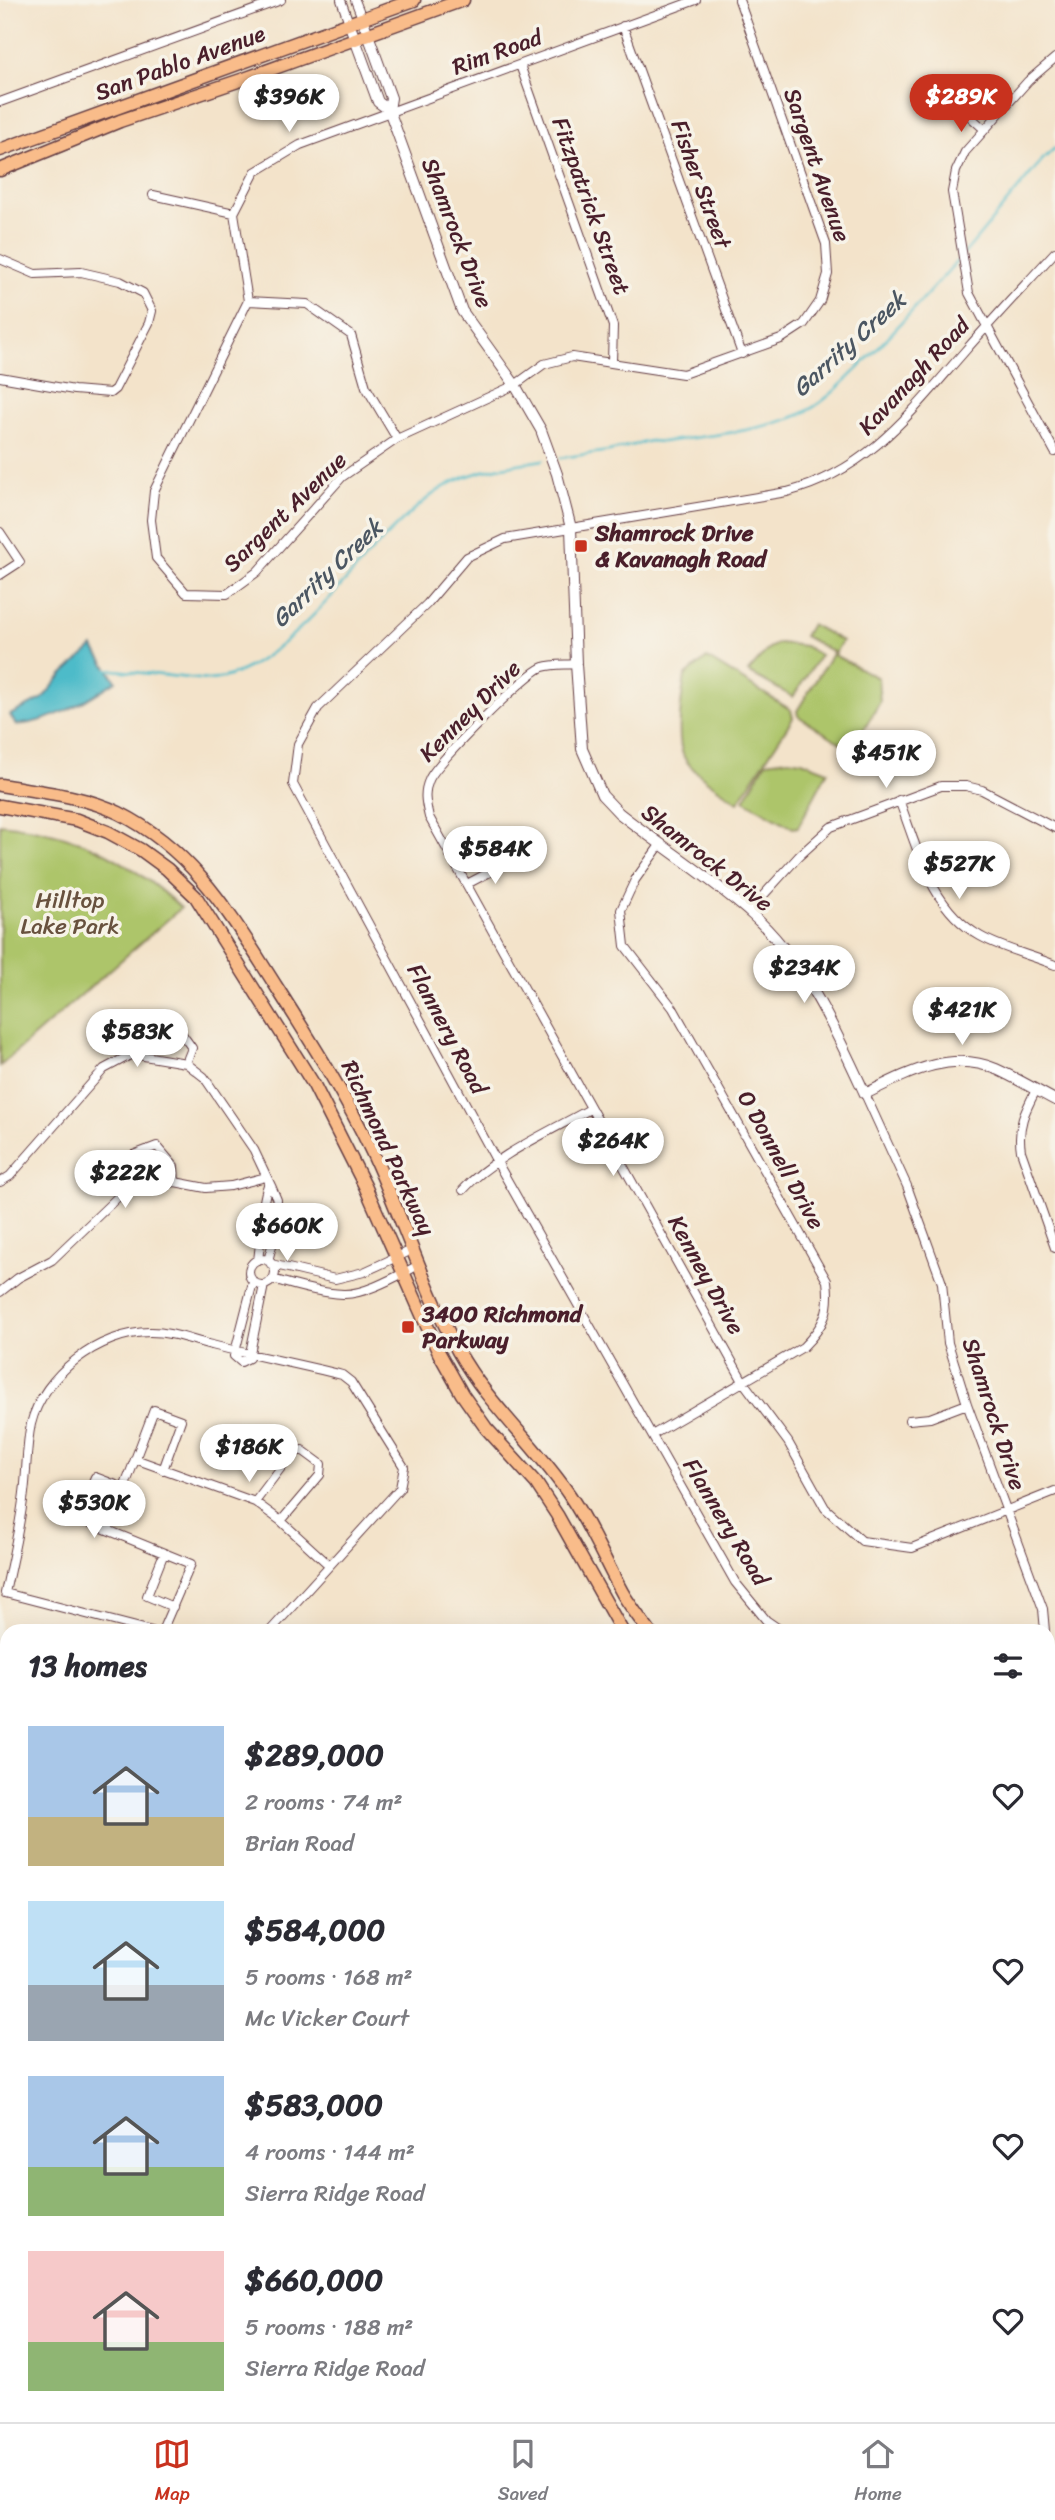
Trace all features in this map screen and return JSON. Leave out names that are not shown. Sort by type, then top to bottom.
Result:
[{"type":"main road","name":"San Pablo Avenue","points":[[0,150],[414,0]]},
{"type":"main road","name":"San Pablo Avenue","points":[[0,170],[120,121],[463,0]]},
{"type":"main road","name":"Richmond Parkway","points":[[0,785],[48,791],[118,813],[180,854],[235,920],[328,1067],[371,1152],[412,1250],[475,1382],[528,1441],[571,1498],[625,1596],[644,1624]]},
{"type":"main road","name":"Richmond Parkway","points":[[0,806],[77,820],[108,832],[141,850],[167,869],[195,897],[314,1085],[365,1186],[439,1353],[462,1394],[486,1428],[536,1483],[558,1514],[618,1624]]},
{"type":"street","points":[[0,102],[281,0]]},
{"type":"street","name":"Shamrock Drive","points":[[341,0],[356,20]]},
{"type":"street","name":"Shamrock Drive","points":[[355,0],[356,20],[391,98],[389,110],[462,311],[515,384],[541,430],[557,474],[571,528],[582,750],[602,795],[619,813],[749,911],[786,951],[831,1020],[907,1186],[942,1283],[948,1343],[967,1404],[1043,1609],[1044,1624]]},
{"type":"street","name":"Rim Road","points":[[389,110],[696,0]]},
{"type":"street","name":"Sargent Avenue","points":[[248,301],[154,491],[151,520],[156,558],[186,593],[227,594],[257,572],[342,477],[397,439],[515,384],[544,364],[572,357],[684,374],[781,339],[804,324],[820,300],[827,283],[829,265],[824,237],[739,0]]},
{"type":"street","name":"Fisher Street","points":[[623,26],[742,354]]},
{"type":"street","points":[[1055,58],[1028,81],[984,129],[959,162],[954,181],[953,202],[969,293],[1055,452]]},
{"type":"street","name":"Fitzpatrick Street","points":[[520,65],[613,326],[612,362]]},
{"type":"street","points":[[945,93],[984,129]]},
{"type":"street","points":[[389,110],[300,145],[255,172],[234,213],[248,301],[307,304],[351,335],[366,387],[397,439]]},
{"type":"street","points":[[153,195],[234,213]]},
{"type":"street","name":"Kavanagh Road","points":[[571,528],[787,492],[840,472],[872,451],[891,434],[1055,252]]},
{"type":"street","points":[[0,259],[39,275],[81,272],[120,281],[143,293],[152,311],[149,323],[115,389],[110,393],[74,390],[0,377]]},
{"type":"street","name":"Flannery Road","points":[[571,528],[505,539],[467,557],[410,620],[318,708],[298,744],[293,784],[497,1163],[735,1582],[772,1624]]},
{"type":"street","points":[[0,532],[20,562],[0,575]]},
{"type":"street","name":"Kenney Drive","points":[[576,664],[543,667],[525,678],[442,763],[429,778],[425,797],[429,817],[744,1383],[788,1442],[825,1508],[862,1541],[912,1548],[1055,1491]]},
{"type":"street","points":[[749,911],[823,833],[842,822],[941,786],[966,786],[989,793],[1055,828]]},
{"type":"street","points":[[899,800],[931,883],[948,910],[963,925],[981,936],[1055,965]]},
{"type":"street","name":"O Donnell Drive","points":[[652,1435],[803,1347],[825,1319],[829,1298],[827,1281],[673,1008],[625,946],[621,910],[635,880],[660,845]]},
{"type":"street","points":[[467,884],[509,862]]},
{"type":"street","points":[[0,1182],[10,1176],[104,1069],[132,1054],[169,1016],[192,1048],[187,1063]]},
{"type":"street","points":[[132,1054],[187,1063],[204,1077],[254,1150],[277,1200],[274,1238],[266,1262]]},
{"type":"street","points":[[865,1094],[919,1069],[941,1063],[961,1062],[989,1066],[1055,1100]]},
{"type":"street","points":[[1036,1090],[1022,1117],[1019,1138],[1021,1151],[1055,1248]]},
{"type":"street","points":[[463,1190],[474,1177],[590,1109]]},
{"type":"street","points":[[123,1192],[112,1163],[157,1146],[174,1166],[175,1182]]},
{"type":"street","points":[[0,1292],[18,1278],[52,1260],[123,1192],[175,1182],[206,1188],[268,1180]]},
{"type":"street","points":[[250,1353],[264,1285],[273,1279],[275,1271],[266,1262],[262,1235],[263,1198],[268,1180]]},
{"type":"street","points":[[264,1285],[253,1282],[249,1269],[266,1262],[335,1279],[364,1272],[412,1250]]},
{"type":"street","points":[[273,1279],[300,1287],[344,1294],[365,1290],[419,1265]]},
{"type":"street","points":[[235,1350],[253,1282]]},
{"type":"street","points":[[245,1313],[258,1316]]},
{"type":"street","points":[[124,1624],[2,1594],[20,1523],[31,1424],[41,1401],[58,1375],[84,1352],[113,1340],[146,1332],[175,1333],[212,1345],[342,1375],[351,1382],[404,1466],[400,1488],[276,1624]]},
{"type":"street","points":[[909,1420],[930,1418],[967,1404]]},
{"type":"street","points":[[108,1530],[154,1410],[181,1420],[163,1470]]},
{"type":"street","points":[[255,1502],[292,1454],[302,1451],[321,1464],[320,1475],[281,1521]]},
{"type":"street","points":[[135,1459],[255,1502],[281,1521],[329,1564]]},
{"type":"street","points":[[124,1489],[95,1477],[78,1518],[191,1564],[165,1624]]},
{"type":"street","points":[[164,1553],[147,1595],[173,1607]]},
{"type":"green space","points":[[811,624],[842,641],[835,653],[804,636]]},
{"type":"green space","points":[[779,643],[805,646],[820,655],[793,697],[748,672],[769,648]]},
{"type":"green space","points":[[832,654],[878,678],[880,702],[863,731],[847,747],[798,716],[797,711]]},
{"type":"green space","points":[[707,658],[791,710],[793,718],[738,802],[694,770],[681,749],[680,717],[685,676]]},
{"type":"green space","points":[[788,759],[802,761],[828,771],[798,827],[793,828],[744,800],[766,762]]},
{"type":"green space","name":"Hilltop Lake Park","points":[[0,824],[53,833],[98,850],[139,874],[181,908],[0,1066]]},
{"type":"water","points":[[93,647],[116,681],[56,715],[16,725],[10,715],[42,699],[63,674]]},
{"type":"waterway","name":"Garrity Creek","points":[[964,254],[1055,148]]},
{"type":"waterway","name":"Garrity Creek","points":[[560,458],[609,451],[650,441],[663,442],[733,432],[784,421],[808,411],[845,381],[960,258]]},
{"type":"waterway","name":"Garrity Creek","points":[[105,669],[208,680],[230,676],[275,650],[297,631],[369,554],[432,495],[471,475],[499,467],[543,460]]},
{"type":"place","name":"Shamrock Drive & Kavanagh Road","points":[[581,546]]},
{"type":"place","name":"3400 Richmond Parkway","points":[[408,1327]]}]
